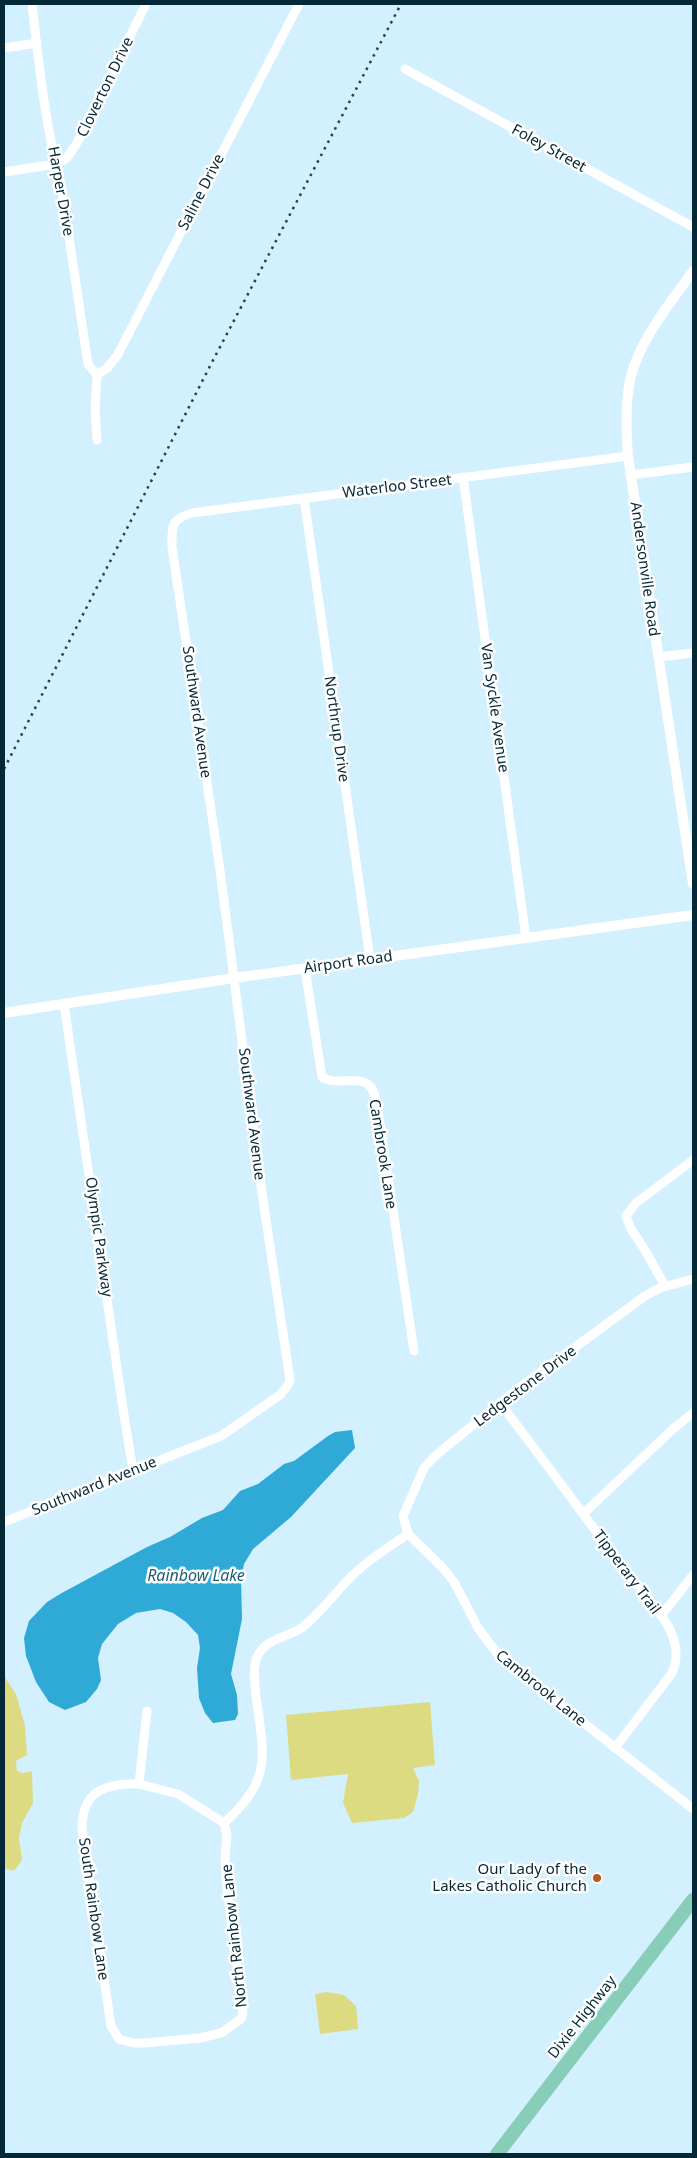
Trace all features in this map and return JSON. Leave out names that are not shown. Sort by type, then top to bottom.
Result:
[{"type":"main road","name":"Dixie Highway","points":[[497,2154],[693,1900]]},
{"type":"street","name":"Harper Drive","points":[[32,4],[56,164],[62,184],[88,364],[97,375]]},
{"type":"street","name":"Cloverton Drive","points":[[56,164],[67,158],[77,143],[146,4]]},
{"type":"street","name":"Saline Drive","points":[[97,375],[107,368],[117,356],[299,4]]},
{"type":"street","points":[[4,48],[37,43]]},
{"type":"street","name":"Foley Street","points":[[405,69],[693,227]]},
{"type":"street","points":[[4,172],[56,164]]},
{"type":"street","name":"Andersonville Road","points":[[693,271],[657,322],[638,357],[631,378],[626,422],[628,456],[658,657],[689,826],[693,884]]},
{"type":"street","points":[[97,375],[95,410],[97,440]]},
{"type":"street","name":"Waterloo Street","points":[[172,527],[176,520],[192,513],[628,456]]},
{"type":"street","points":[[631,475],[693,467]]},
{"type":"street","name":"Van Syckle Avenue","points":[[463,478],[526,938]]},
{"type":"street","name":"Northrup Drive","points":[[304,498],[370,959]]},
{"type":"street","name":"Southward Avenue","points":[[4,1522],[221,1436],[280,1395],[290,1380],[258,1166],[234,978],[172,547],[172,527]]},
{"type":"street","points":[[658,657],[693,653]]},
{"type":"street","name":"Airport Road","points":[[4,1013],[234,978],[693,915]]},
{"type":"street","name":"Cambrook Lane","points":[[305,969],[322,1077],[328,1081],[338,1082],[361,1080],[367,1083],[373,1091],[414,1351]]},
{"type":"street","name":"Olympic Parkway","points":[[64,1004],[133,1470]]},
{"type":"street","points":[[665,1286],[631,1229],[626,1216],[636,1203],[693,1160]]},
{"type":"street","name":"Ledgestone Drive","points":[[408,1534],[403,1516],[424,1468],[458,1436],[645,1296],[665,1286],[693,1279]]},
{"type":"street","name":"Tipperary Trail","points":[[500,1403],[661,1616],[671,1632],[675,1646],[675,1667],[616,1748]]},
{"type":"street","points":[[583,1514],[673,1429],[693,1413]]},
{"type":"street","points":[[224,1823],[247,1802],[261,1775],[262,1740],[254,1678],[255,1665],[263,1647],[299,1629],[312,1620],[325,1608],[344,1583],[361,1568],[408,1534]]},
{"type":"street","name":"Cambrook Lane","points":[[408,1534],[454,1582],[478,1628],[499,1656],[693,1809]]},
{"type":"street","points":[[661,1616],[693,1574]]},
{"type":"street","points":[[139,1784],[147,1711]]},
{"type":"street","name":"South Rainbow Lane","points":[[224,1823],[178,1794],[139,1784],[110,1785],[99,1790],[89,1799],[83,1817],[82,1828],[111,2026],[119,2039],[145,2044],[200,2038],[221,2033],[241,2019]]},
{"type":"street","name":"North Rainbow Lane","points":[[224,1823],[227,1836],[225,1856],[226,1880],[243,2013],[241,2019]]},
{"type":"shaded area","points":[[4,1676],[16,1694],[25,1726],[27,1755],[16,1761],[17,1771],[23,1773],[32,1771],[33,1803],[22,1823],[19,1838],[22,1860],[14,1871],[4,1868]]},
{"type":"shaded area","points":[[430,1702],[435,1765],[413,1768],[419,1781],[418,1794],[413,1812],[404,1818],[352,1823],[343,1803],[348,1774],[291,1780],[286,1715]]},
{"type":"shaded area","points":[[327,1992],[344,1995],[356,2006],[358,2029],[320,2034],[315,1994]]},
{"type":"water","name":"Rainbow Lake","points":[[352,1430],[355,1448],[291,1517],[253,1549],[244,1564],[241,1579],[242,1619],[231,1674],[237,1695],[238,1714],[235,1720],[213,1723],[205,1713],[199,1698],[197,1668],[200,1648],[198,1635],[186,1622],[173,1613],[160,1609],[136,1613],[118,1624],[102,1644],[98,1658],[101,1680],[97,1689],[86,1702],[65,1710],[49,1702],[36,1682],[26,1656],[24,1638],[29,1621],[47,1602],[202,1518],[223,1510],[240,1491],[258,1484],[284,1464],[294,1461],[335,1432]]},
{"type":"railway","points":[[4,769],[210,366],[401,4]]},
{"type":"place","name":"Our Lady of the Lakes Catholic Church","points":[[597,1878]]}]
